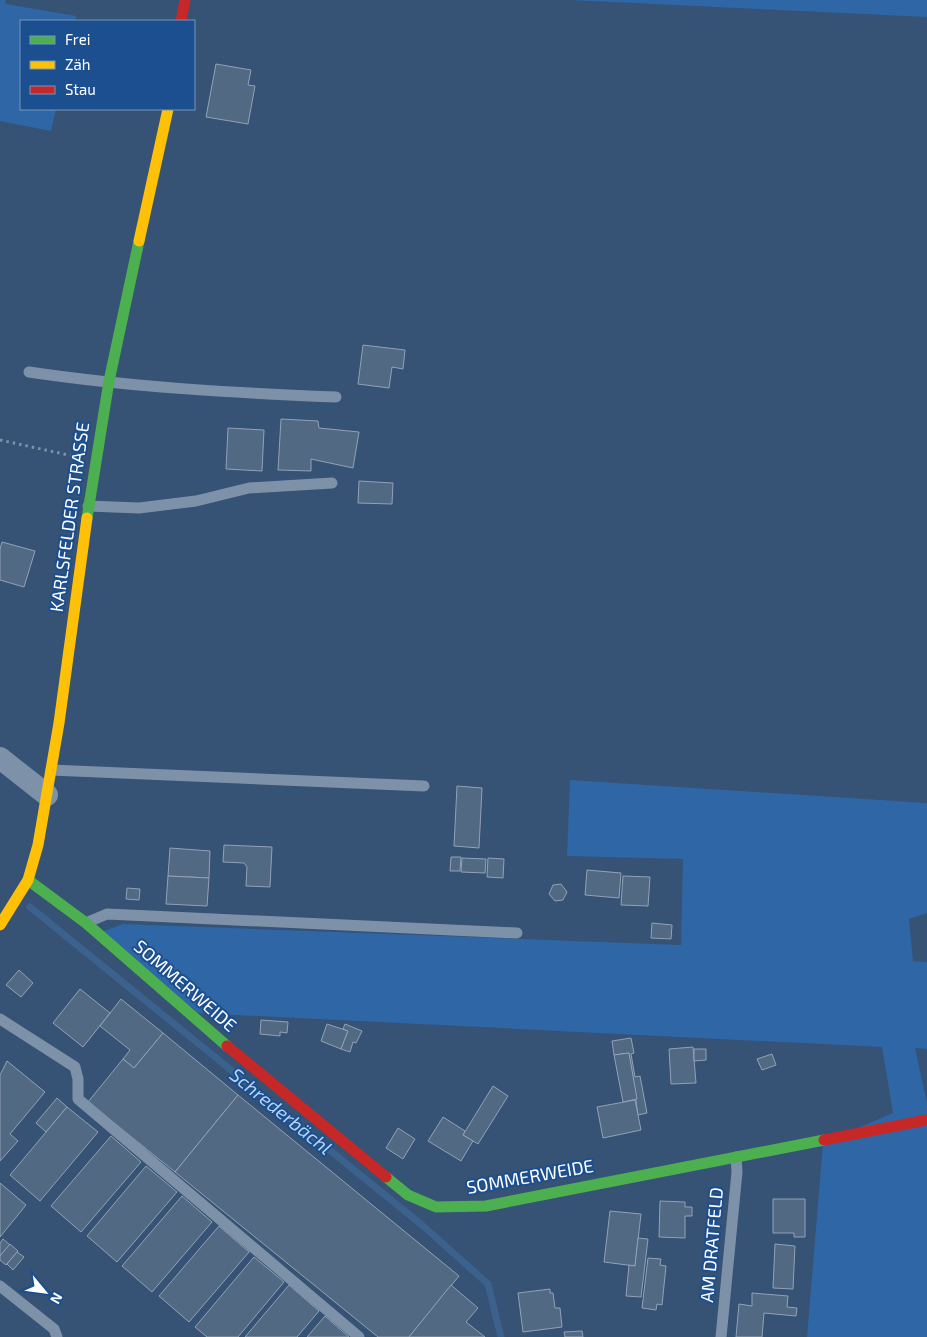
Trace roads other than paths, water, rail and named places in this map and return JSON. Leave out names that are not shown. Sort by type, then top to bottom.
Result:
[{"type":"street","points":[[181,20],[185,0]]},
{"type":"street","name":"KARLSFELDER STRASSE","points":[[0,925],[28,880],[47,795],[88,506],[109,381],[168,110]]},
{"type":"street","points":[[0,758],[47,795]]},
{"type":"street","name":"SOMMERWEIDE","points":[[28,880],[86,923],[246,1062],[408,1195],[436,1207],[486,1206],[927,1120]]},
{"type":"lane","points":[[29,372],[90,381],[336,397]]},
{"type":"lane","points":[[88,506],[138,508],[196,501],[248,488],[332,483]]},
{"type":"lane","points":[[51,770],[424,786]]},
{"type":"lane","name":"SOMMERWEIDE","points":[[86,923],[107,914],[517,933]]},
{"type":"lane","points":[[0,1019],[75,1067],[78,1078],[78,1099],[359,1337]]},
{"type":"lane","name":"AM DRATFELD","points":[[721,1337],[737,1172],[736,1157]]},
{"type":"lane","points":[[0,1286],[54,1329],[57,1337]]},
{"type":"waterway","name":"Schrederbächl","points":[[30,907],[422,1225],[488,1284],[501,1337]]}]
